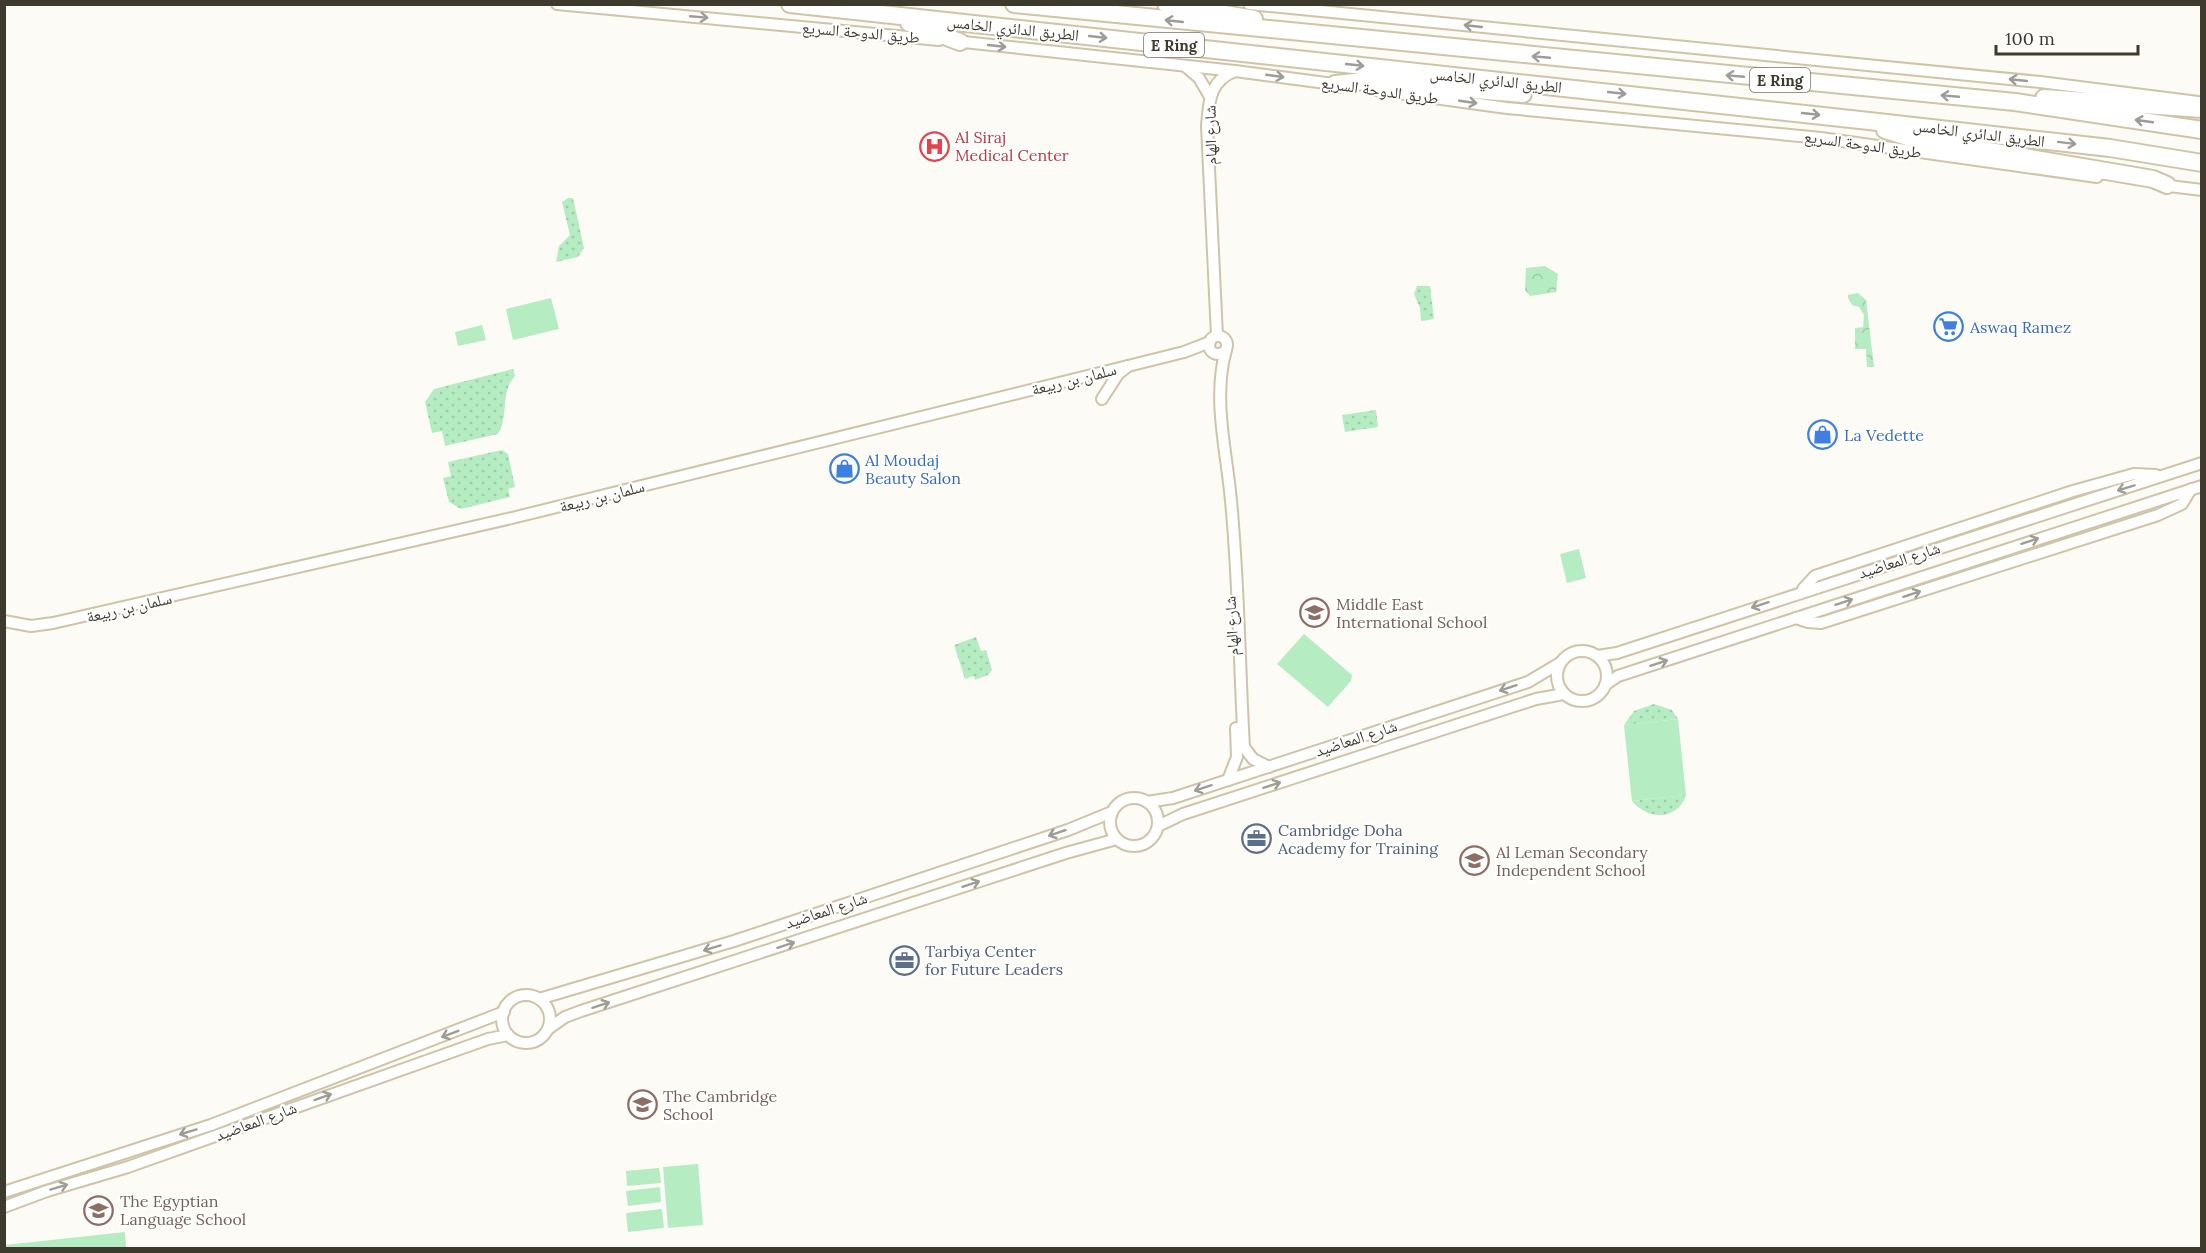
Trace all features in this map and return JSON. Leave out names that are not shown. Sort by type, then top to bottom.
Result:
[{"type":"highway","name":"الطريق الدائري الخامس","points":[[790,4],[2110,148],[2202,163]]},
{"type":"highway","name":"الطريق الدائري الخامس","points":[[1014,4],[1358,40],[2015,102],[2202,130]]},
{"type":"highway","points":[[1166,4],[1358,40]]},
{"type":"highway","points":[[886,14],[960,42]]},
{"type":"highway","points":[[1335,84],[1365,81],[1535,95],[1559,87]]},
{"type":"highway","points":[[2015,102],[2058,98],[2202,109]]},
{"type":"highway","points":[[1869,121],[1887,131],[1906,137],[2153,179],[2167,185]]},
{"type":"street","name":"طريق الدوحة السريع","points":[[557,4],[1235,70],[1506,108],[1821,138],[2202,190]]},
{"type":"street","points":[[1249,4],[2030,81],[2202,102]]},
{"type":"street","name":"شارع الهام","points":[[1184,65],[1199,78],[1209,95]]},
{"type":"street","name":"شارع الهام","points":[[1235,70],[1220,80],[1209,95],[1207,126],[1218,319],[1217,345],[1221,366],[1221,424],[1230,489],[1244,747],[1253,759],[1269,767]]},
{"type":"street","name":"سلمان بن ربيعة","points":[[4,621],[31,626],[53,623],[283,572],[1196,348],[1217,345]]},
{"type":"street","points":[[1102,399],[1118,374],[1128,366]]},
{"type":"street","name":"شارع المعاضيد","points":[[1597,656],[1617,653],[2202,463]]},
{"type":"street","name":"شارع الهام","points":[[1226,470],[1237,757],[1228,780]]},
{"type":"street","points":[[1796,618],[1821,623],[2166,513],[2182,504],[2196,487]]},
{"type":"street","name":"شارع المعاضيد","points":[[1605,685],[1618,676],[2196,487]]},
{"type":"street","points":[[1955,580],[1966,562]]},
{"type":"street","points":[[1581,651],[1597,656],[1606,669],[1605,685],[1598,695],[1585,701],[1570,699],[1564,694],[1557,680],[1560,663],[1573,653],[1581,651]]},
{"type":"street","name":"شارع المعاضيد","points":[[1147,802],[1173,798],[1528,682],[1560,663]]},
{"type":"street","name":"شارع المعاضيد","points":[[1158,826],[1183,814],[1498,711],[1536,699],[1564,694]]},
{"type":"street","points":[[1139,798],[1154,808],[1158,826],[1152,838],[1143,844],[1127,845],[1117,839],[1110,827],[1112,812],[1123,801],[1139,798]]},
{"type":"street","name":"شارع المعاضيد","points":[[538,999],[734,941],[1068,830],[1112,812]]},
{"type":"street","name":"شارع المعاضيد","points":[[548,1029],[565,1017],[581,1011],[1066,853],[1117,839]]},
{"type":"street","points":[[528,996],[538,999],[549,1012],[548,1029],[541,1038],[531,1043],[521,1043],[508,1035],[503,1024],[504,1012],[509,1003],[518,997],[528,996]]},
{"type":"street","name":"شارع المعاضيد","points":[[4,1192],[211,1125],[504,1012]]},
{"type":"street","name":"شارع المعاضيد","points":[[4,1207],[47,1191],[128,1167],[489,1039],[508,1035]]},
{"type":"green space","points":[[573,198],[584,248],[578,257],[556,262],[559,246],[570,235],[562,202]]},
{"type":"green space","points":[[1545,266],[1558,274],[1556,292],[1530,296],[1525,290],[1526,268]]},
{"type":"green space","points":[[1417,286],[1430,286],[1434,319],[1421,321],[1420,308],[1414,294]]},
{"type":"green space","points":[[1858,293],[1866,300],[1874,367],[1867,367],[1866,349],[1855,349],[1855,328],[1863,327],[1864,315],[1859,307],[1852,305],[1848,295]]},
{"type":"green space","points":[[551,298],[559,329],[513,340],[506,309]]},
{"type":"green space","points":[[482,325],[486,340],[458,346],[455,332]]},
{"type":"green space","points":[[513,369],[515,376],[507,390],[502,427],[498,434],[445,446],[442,431],[432,433],[425,402],[434,389]]},
{"type":"green space","points":[[1376,410],[1378,427],[1345,432],[1342,415]]},
{"type":"green space","points":[[502,450],[508,454],[515,487],[508,489],[510,497],[461,509],[449,502],[443,478],[451,476],[448,462]]},
{"type":"green space","points":[[1579,549],[1586,578],[1567,583],[1560,554]]},
{"type":"green space","points":[[1304,634],[1352,675],[1351,681],[1328,707],[1277,664]]},
{"type":"green space","points":[[976,637],[981,651],[986,650],[992,670],[988,675],[975,680],[974,676],[965,679],[954,645]]},
{"type":"green space","points":[[1654,704],[1672,710],[1678,719],[1624,725],[1634,711]]},
{"type":"green space","points":[[1678,719],[1686,795],[1632,801],[1624,725]]},
{"type":"green space","points":[[1686,795],[1676,810],[1662,815],[1646,812],[1632,801]]},
{"type":"green space","points":[[698,1164],[703,1225],[668,1228],[663,1167]]},
{"type":"green space","points":[[659,1168],[661,1183],[627,1186],[626,1171]]},
{"type":"green space","points":[[660,1187],[661,1202],[628,1206],[626,1191]]},
{"type":"green space","points":[[662,1209],[664,1228],[628,1232],[626,1213]]},
{"type":"green space","points":[[125,1232],[126,1248],[5,1248],[5,1245]]},
{"type":"place","name":"Al Siraj Medical Center","points":[[934,146]]},
{"type":"place","name":"Aswaq Ramez","points":[[1949,327]]},
{"type":"place","name":"La Vedette","points":[[1823,435]]},
{"type":"place","name":"Al Moudaj Beauty Salon","points":[[844,469]]},
{"type":"place","name":"Middle East International School","points":[[1315,613]]},
{"type":"place","name":"Cambridge Doha Academy for Training","points":[[1257,839]]},
{"type":"place","name":"Al Leman Secondary Independent School","points":[[1475,861]]},
{"type":"place","name":"Tarbiya Center for Future Leaders","points":[[904,960]]},
{"type":"place","name":"The Cambridge School","points":[[642,1105]]},
{"type":"place","name":"The Egyptian Language School","points":[[99,1210]]}]
